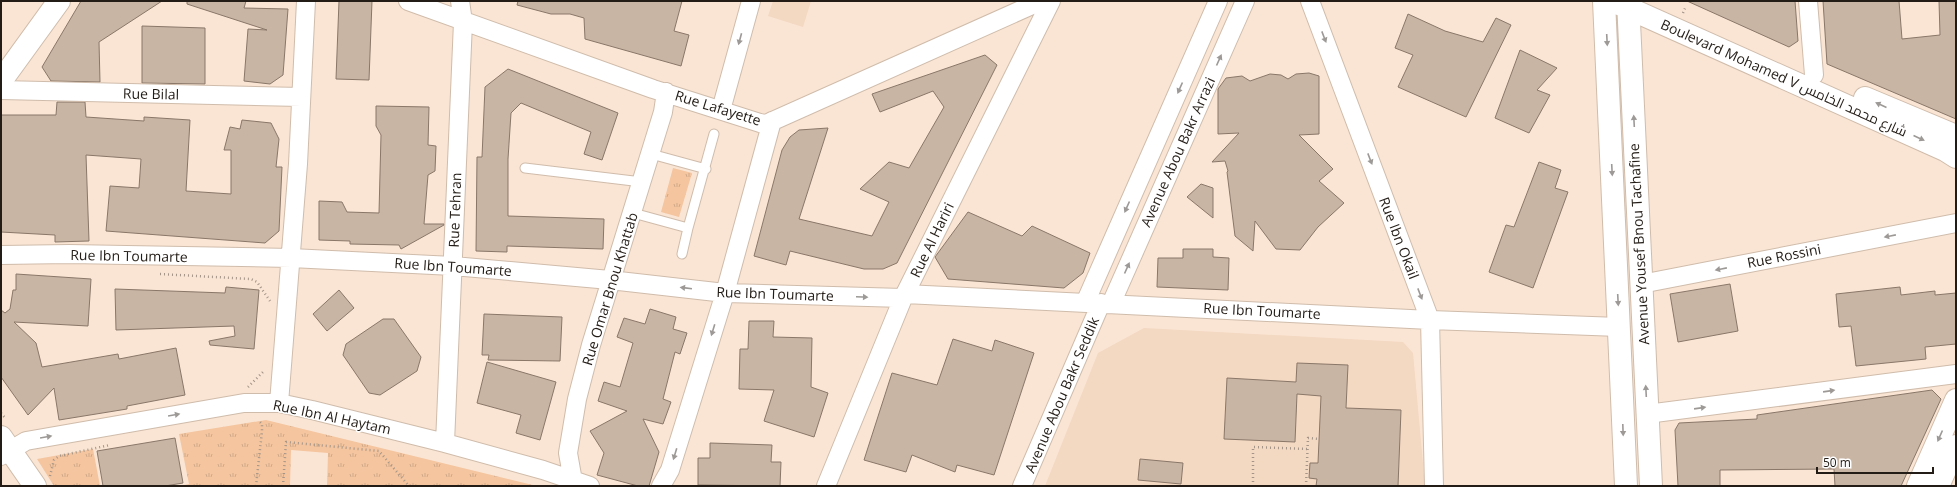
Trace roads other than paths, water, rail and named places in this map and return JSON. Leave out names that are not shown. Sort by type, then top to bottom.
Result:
[{"type":"main road","points":[[1,81],[59,1]]},
{"type":"main road","name":"Avenue Yousef Bnou Tachafine","points":[[1604,1],[1626,486]]},
{"type":"main road","name":"Avenue Yousef Bnou Tachafine","points":[[1628,3],[1651,486]]},
{"type":"main road","name":"Boulevard Mohamed V شارع محمد الخامس","points":[[1628,3],[1814,75],[1956,136]]},
{"type":"main road","name":"Boulevard Mohamed V شارع محمد الخامس","points":[[1628,3],[1945,150],[1956,157]]},
{"type":"main road","points":[[1918,486],[1956,400]]},
{"type":"main road","points":[[5,441],[43,483]]},
{"type":"main road","points":[[1938,486],[1956,446]]},
{"type":"street","points":[[279,403],[291,258],[306,1]]},
{"type":"street","name":"Rue Lafayette","points":[[408,1],[463,22],[760,123],[772,121],[1041,1]]},
{"type":"street","name":"Rue Tehran","points":[[445,443],[463,22],[460,1]]},
{"type":"street","points":[[721,110],[751,1]]},
{"type":"street","name":"Rue Al Hariri","points":[[826,486],[904,296],[1051,1]]},
{"type":"street","name":"Avenue Abou Bakr Arrazi","points":[[1099,303],[1218,1]]},
{"type":"street","name":"Avenue Abou Bakr Arrazi","points":[[1099,303],[1245,1]]},
{"type":"street","name":"Rue Ibn Okail","points":[[1310,1],[1430,320],[1434,486]]},
{"type":"street","points":[[1808,1],[1814,75]]},
{"type":"street","name":"Rue Bilal","points":[[1,90],[301,97]]},
{"type":"street","name":"Rue Omar Bnou Khattab","points":[[574,484],[568,459],[569,438],[591,345],[610,280],[651,154],[663,112],[666,92]]},
{"type":"street","points":[[661,486],[670,470],[725,293],[772,121]]},
{"type":"street","name":"Rue Rossini","points":[[1641,284],[1956,223]]},
{"type":"street","name":"Rue Ibn Toumarte","points":[[1,255],[69,254],[291,258],[453,266],[610,280],[725,293],[904,296],[1099,303],[1430,320],[1619,326]]},
{"type":"street","name":"Avenue Abou Bakr Seddik","points":[[1022,486],[1099,303]]},
{"type":"street","points":[[1648,414],[1956,374]]},
{"type":"street","name":"Rue Ibn Al Haytam","points":[[5,441],[26,441],[244,403],[279,403],[445,443],[543,470],[574,484],[590,486]]},
{"type":"lane","points":[[682,254],[688,228],[706,169],[714,134]]},
{"type":"lane","points":[[651,154],[706,169]]},
{"type":"lane","points":[[525,168],[642,182]]},
{"type":"lane","points":[[633,213],[688,228]]}]
